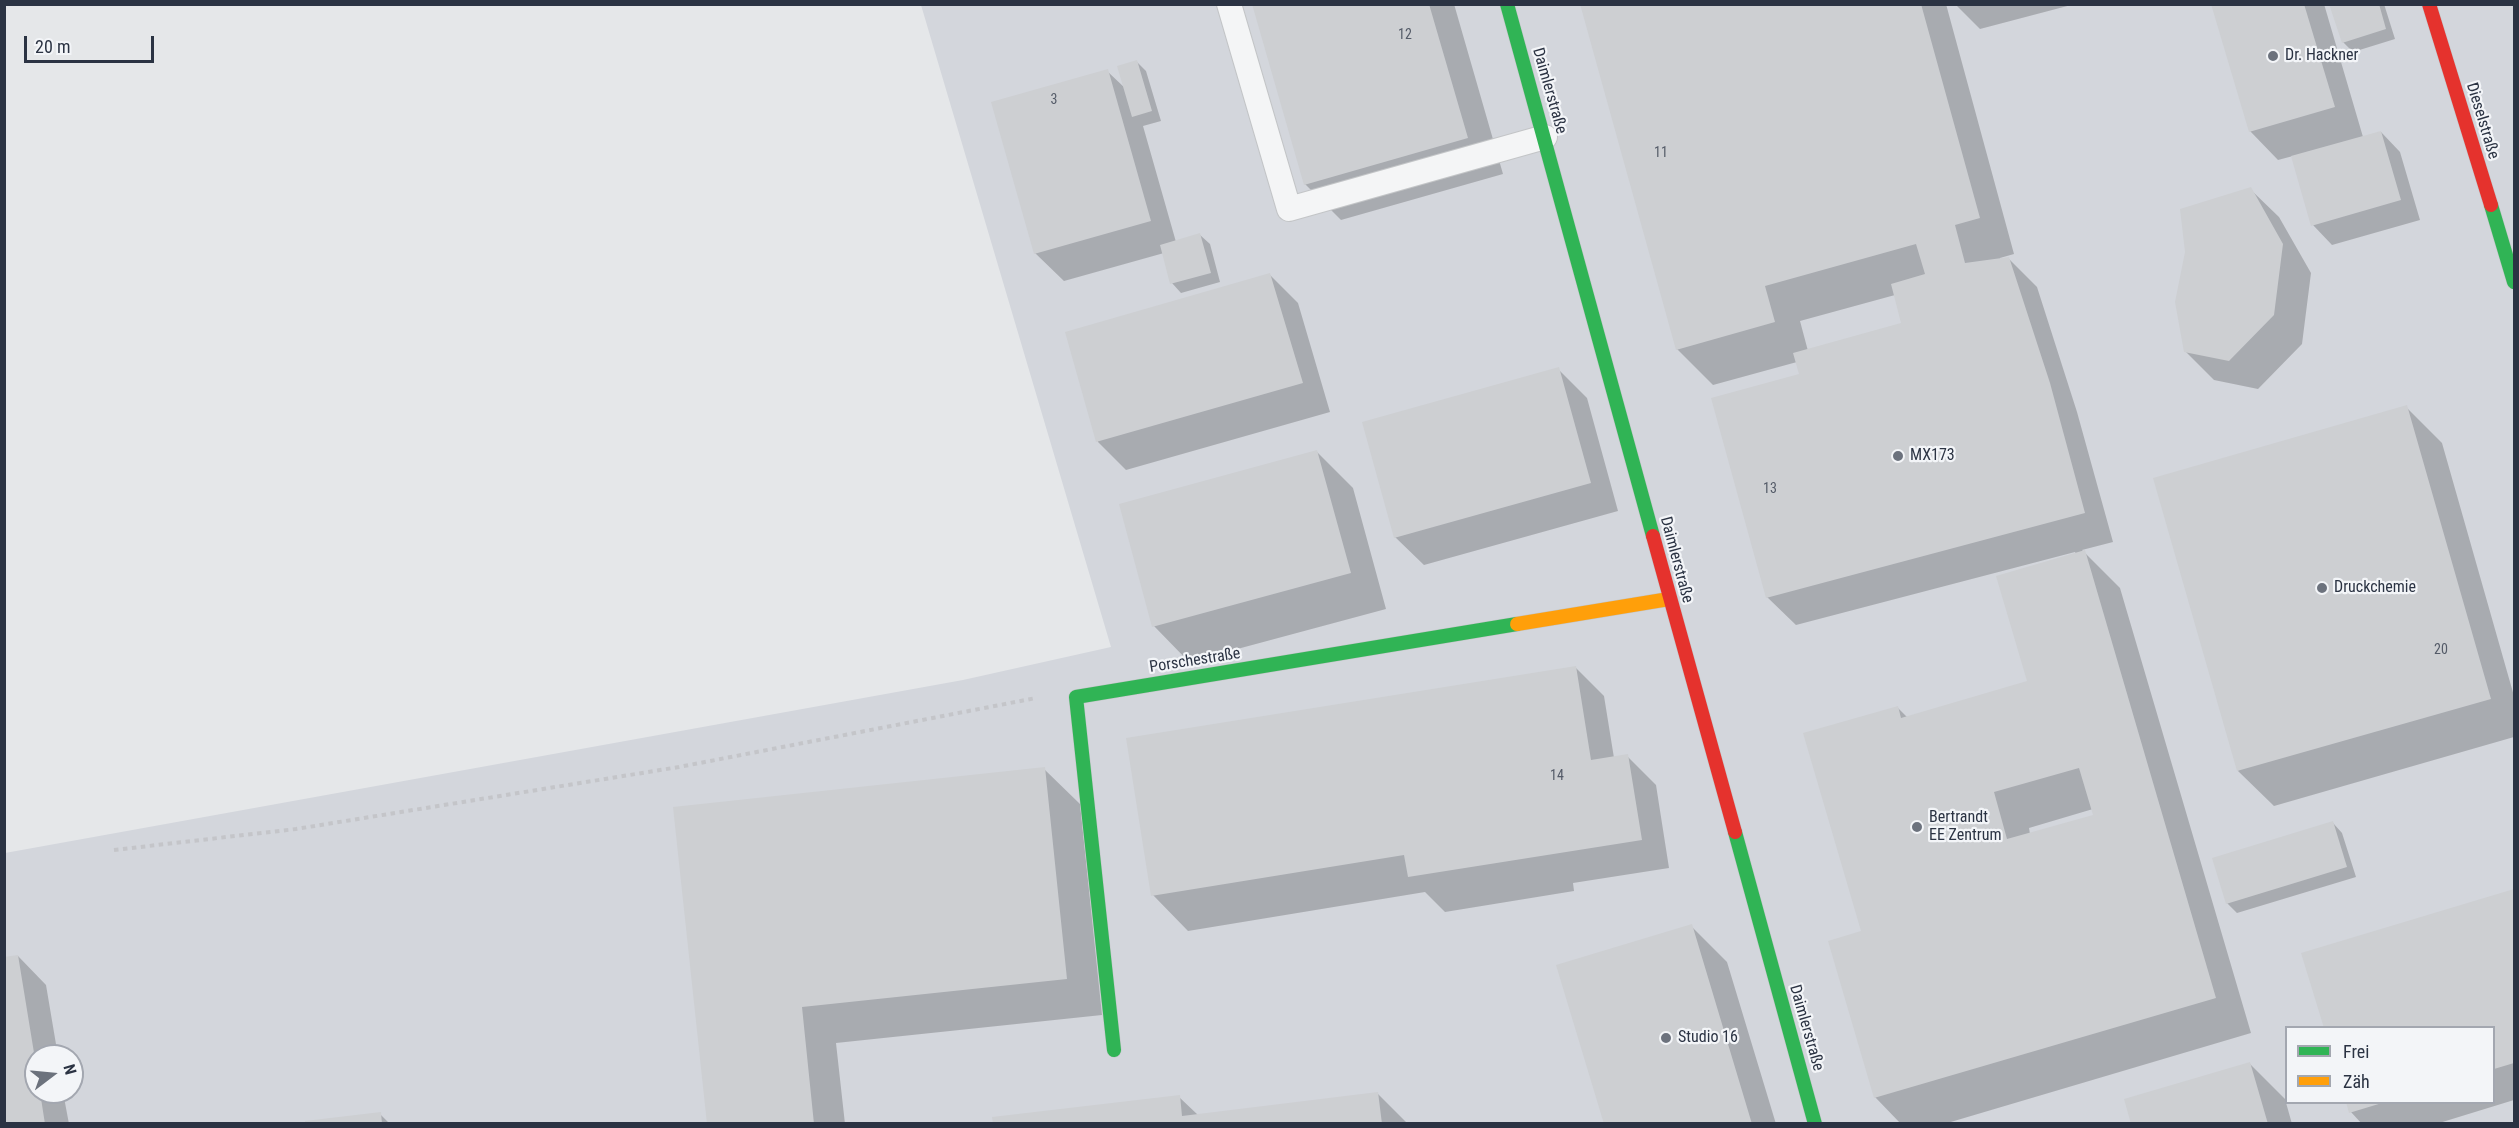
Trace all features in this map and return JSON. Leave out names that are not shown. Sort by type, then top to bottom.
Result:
[{"type":"street","name":"Daimlerstraße","points":[[1507,4],[1815,1124]]},
{"type":"street","name":"Dieselstraße","points":[[2429,4],[2514,282]]},
{"type":"street","name":"Porschestraße","points":[[1076,697],[1669,599]]},
{"type":"street","points":[[1076,697],[1114,1050]]},
{"type":"lane","points":[[1228,4],[1289,209],[1545,137]]},
{"type":"path","points":[[114,850],[307,827],[680,767],[1032,698],[1076,697]]},
{"type":"shaded area","points":[[921,5],[2514,5],[2514,1123],[5,1124],[5,853],[963,680],[1111,647]]},
{"type":"building","points":[[1252,4],[1429,4],[1468,138],[1304,185]]},
{"type":"building","points":[[1580,4],[1921,4],[1980,218],[1955,225],[1965,263],[2009,257],[2050,383],[2085,513],[1766,598],[1711,398],[1799,374],[1793,353],[1901,323],[1891,284],[1925,274],[1916,244],[1765,286],[1775,322],[1676,350]]},
{"type":"building","name":"Dr. Hackner","points":[[2211,4],[2304,4],[2335,107],[2249,132]]},
{"type":"building","points":[[2329,4],[2379,4],[2386,29],[2342,43]]},
{"type":"building","points":[[1137,60],[1152,111],[1132,117],[1117,66]]},
{"type":"building","points":[[1108,69],[1151,221],[1034,254],[991,102]]},
{"type":"building","points":[[2381,131],[2401,200],[2311,226],[2291,156]]},
{"type":"building","points":[[2251,187],[2283,244],[2274,315],[2229,361],[2184,352],[2175,302],[2185,252],[2180,209]]},
{"type":"building","points":[[1200,233],[1211,273],[1170,284],[1160,245]]},
{"type":"building","points":[[1270,273],[1303,383],[1096,442],[1065,332]]},
{"type":"building","points":[[1559,367],[1591,483],[1394,538],[1362,422]]},
{"type":"building","name":"Druckchemie","points":[[2407,405],[2491,699],[2237,771],[2153,478]]},
{"type":"building","points":[[1317,450],[1351,573],[1152,627],[1119,504]]},
{"type":"building","name":"Bertrandt EE Zentrum","points":[[2085,550],[2216,998],[1874,1098],[1828,941],[1861,931],[1803,733],[1898,706],[1901,718],[2027,681],[1996,576]],"holes":[[[2079,768],[2093,815],[2007,839],[1994,792]]]},
{"type":"building","points":[[1576,666],[1591,760],[1628,754],[1642,840],[1408,877],[1404,855],[1151,896],[1126,738]]},
{"type":"building","points":[[1045,767],[1067,979],[802,1007],[814,1124],[707,1124],[673,807]]},
{"type":"building","points":[[2333,821],[2347,867],[2226,904],[2212,858]]},
{"type":"building","points":[[2514,889],[2514,1063],[2495,1069],[2495,1026],[2323,1026],[2301,953]]},
{"type":"building","points":[[1692,924],[1752,1124],[1604,1124],[1556,965]]},
{"type":"building","points":[[18,955],[33,1044],[24,1044],[24,1104],[42,1104],[45,1124],[4,1124],[4,957]]},
{"type":"building","points":[[2250,1062],[2268,1124],[2131,1124],[2124,1099]]},
{"type":"building","points":[[1378,1092],[1382,1124],[993,1124],[992,1117],[1180,1095],[1182,1116]]},
{"type":"building","points":[[2347,1104],[2379,1104],[2349,1113]]},
{"type":"building","points":[[381,1112],[382,1124],[305,1124],[305,1121]]},
{"type":"traffic: fast","points":[[1507,4],[1653,536]]},
{"type":"traffic: fast","points":[[2491,205],[2514,282]]},
{"type":"traffic: fast","points":[[1114,1050],[1076,697],[1517,624]]},
{"type":"traffic: fast","points":[[1735,832],[1815,1124]]},
{"type":"traffic: slow","points":[[1517,624],[1669,599]]},
{"type":"traffic: jam","points":[[2429,4],[2491,205]]},
{"type":"traffic: jam","points":[[1653,536],[1735,832]]},
{"type":"place","name":"Dr. Hackner","points":[[2273,56]]},
{"type":"place","name":"MX173","points":[[1898,456]]},
{"type":"place","name":"Druckchemie","points":[[2322,588]]},
{"type":"place","name":"Bertrandt EE Zentrum","points":[[1917,827]]},
{"type":"place","name":"Studio 16","points":[[1666,1038]]}]
